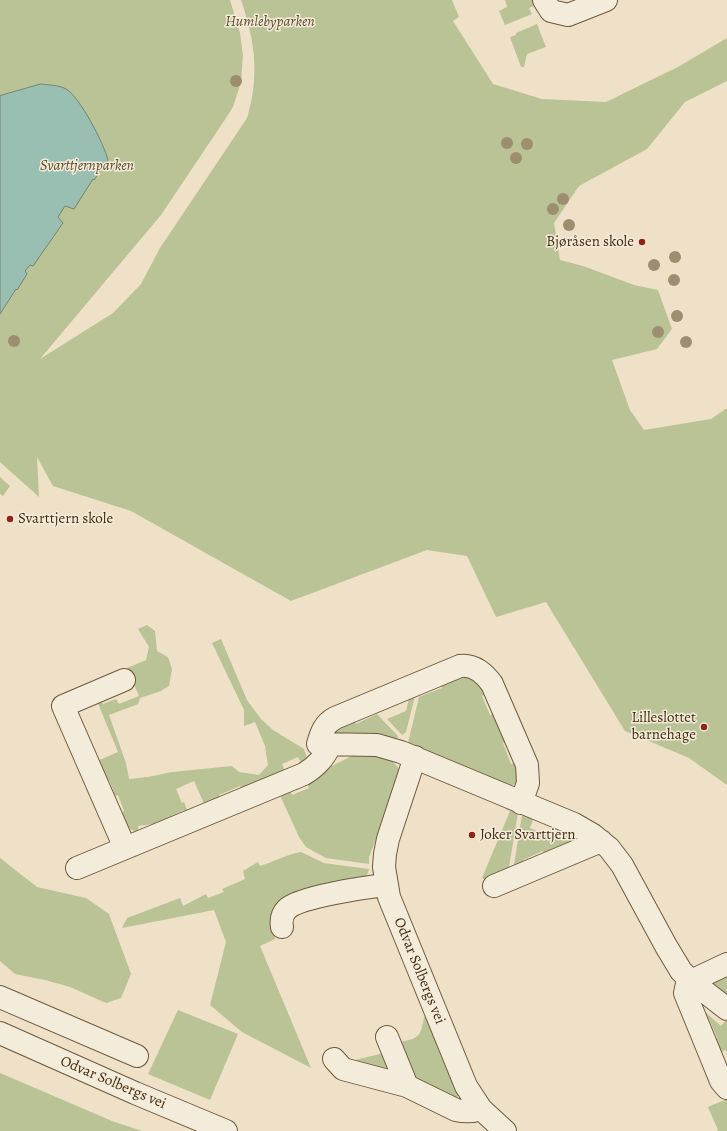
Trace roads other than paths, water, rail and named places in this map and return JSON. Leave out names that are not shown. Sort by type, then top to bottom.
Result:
[{"type":"street","points":[[544,0],[551,11],[568,15],[606,0]]},
{"type":"street","points":[[522,803],[528,783],[527,765],[492,684],[483,673],[466,665],[460,666],[330,720],[322,732],[318,744],[377,745],[401,752],[415,757],[522,803],[574,824],[601,841],[609,848],[622,865],[674,961],[681,971],[691,981],[727,1009]]},
{"type":"street","points":[[124,680],[63,706],[125,848]]},
{"type":"street","points":[[77,868],[304,774],[318,764],[326,755],[331,744]]},
{"type":"street","name":"Odvar Solbergs vei","points":[[415,757],[388,839],[384,867],[386,884],[396,914],[466,1086],[481,1109],[505,1131]]},
{"type":"street","points":[[494,886],[601,841]]},
{"type":"street","points":[[282,927],[282,920],[286,910],[296,903],[356,889],[386,884]]},
{"type":"street","points":[[727,964],[691,981],[686,988],[686,997],[721,1080],[727,1088]]},
{"type":"street","points":[[0,997],[137,1056]]},
{"type":"street","name":"Odvar Solbergs vei","points":[[0,1033],[134,1093],[226,1131]]},
{"type":"street","points":[[387,1037],[407,1086]]},
{"type":"street","points":[[334,1059],[343,1069],[407,1086],[456,1110],[473,1112],[481,1109]]},
{"type":"water","points":[[41,84],[54,85],[66,89],[72,94],[91,122],[102,143],[108,160],[94,180],[93,179],[74,209],[65,206],[58,217],[63,223],[33,266],[30,265],[25,271],[27,274],[0,314],[0,96]]},
{"type":"place","name":"Bjøråsen skole","points":[[642,242]]},
{"type":"place","name":"Svarttjern skole","points":[[10,519]]},
{"type":"place","name":"Lilleslottet barnehage","points":[[704,727]]},
{"type":"place","name":"Joker Svarttjern","points":[[472,835]]},
{"type":"park label","name":"Humlebyparken","points":[[270,22]]},
{"type":"park label","name":"Svarttjernparken","points":[[87,166]]}]
